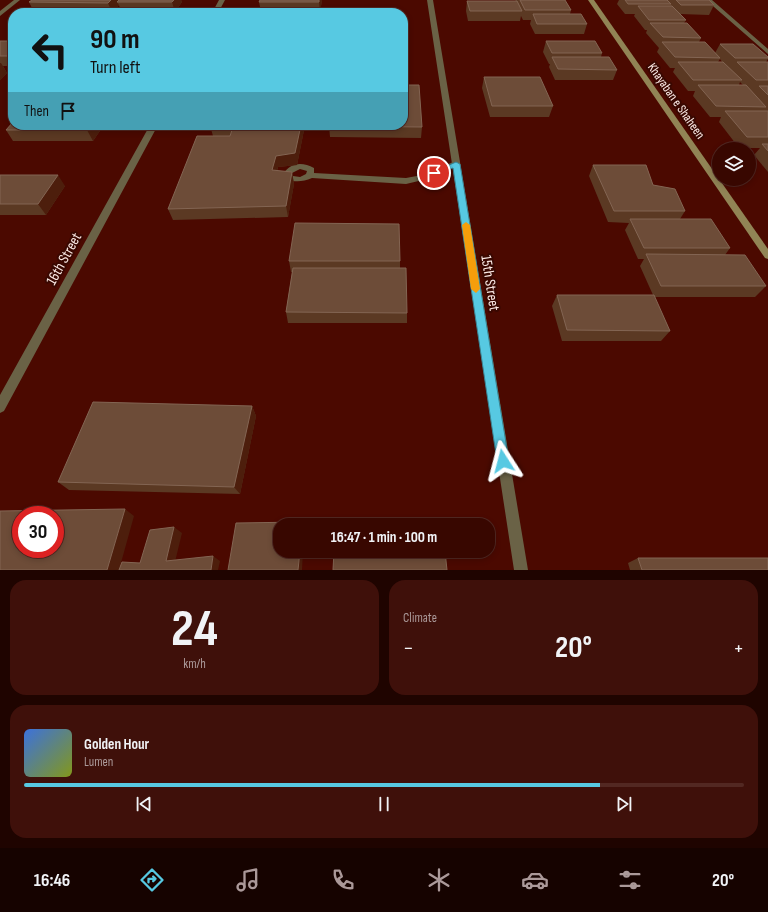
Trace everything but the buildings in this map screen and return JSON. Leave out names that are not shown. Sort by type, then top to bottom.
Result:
[{"type":"main road","name":"Khayaban e Shaheen","points":[[591,0],[768,256]]},
{"type":"street","points":[[0,14],[17,0]]},
{"type":"street","name":"15th Street","points":[[430,0],[521,570]]},
{"type":"street","points":[[709,0],[768,52]]},
{"type":"street","name":"16th Street","points":[[0,407],[151,130]]},
{"type":"street","points":[[310,175],[406,181],[424,177],[456,164]]},
{"type":"slow traffic","points":[[466,225],[476,289]]},
{"type":"route","points":[[434,173],[456,164],[503,461]]}]
